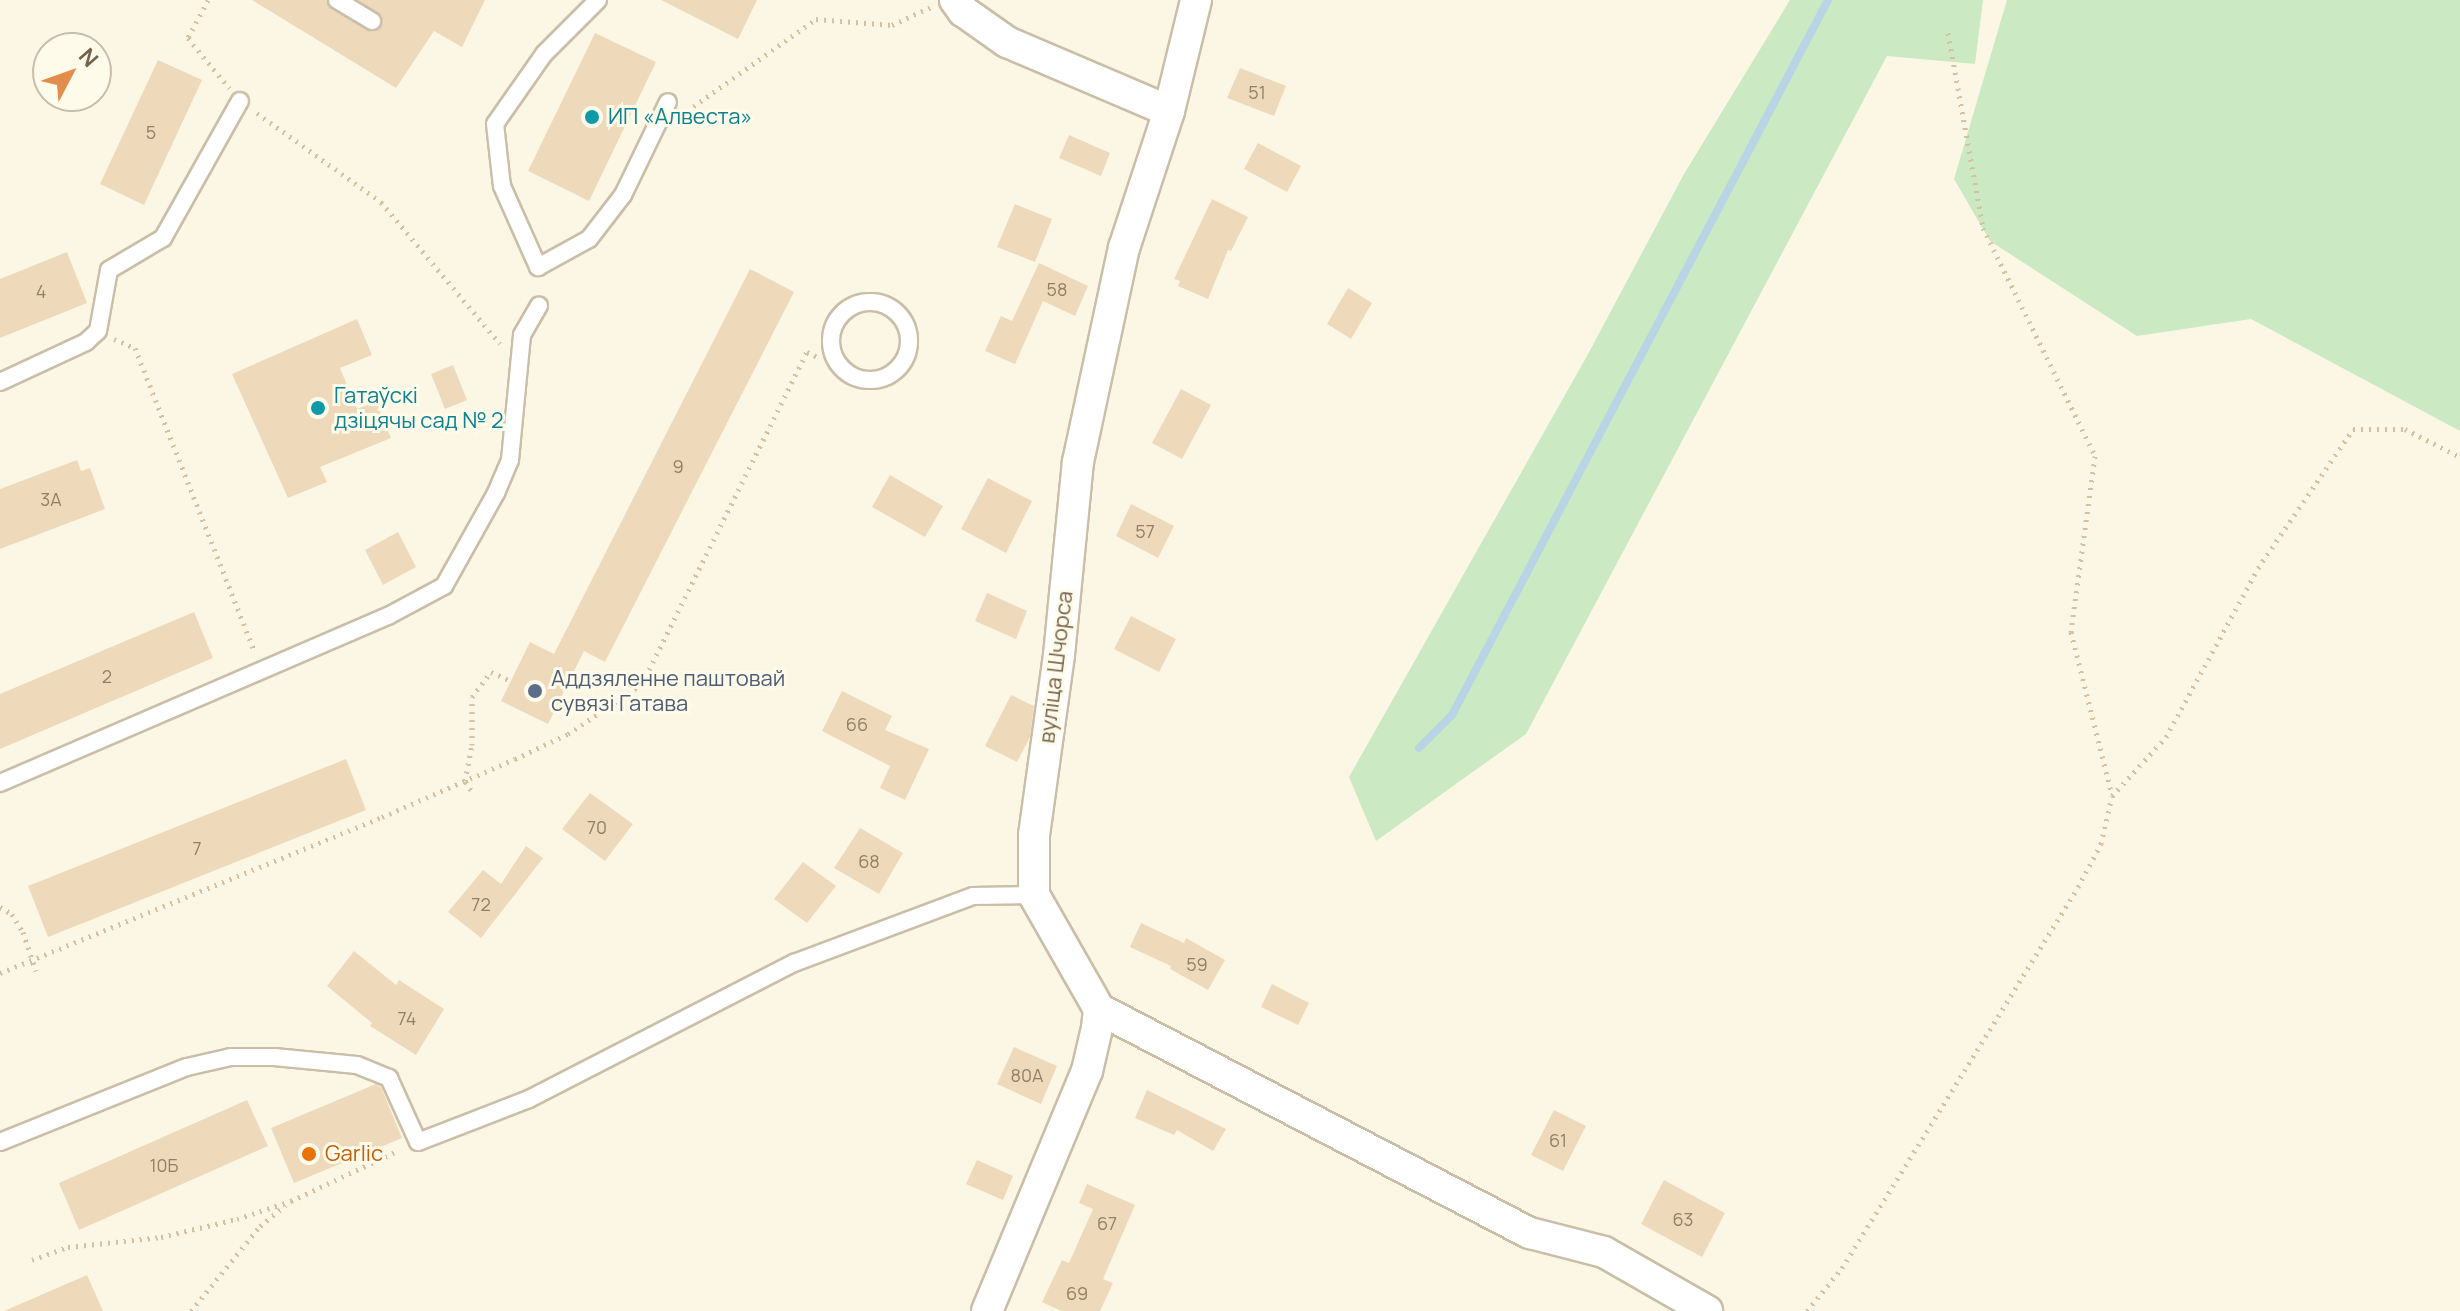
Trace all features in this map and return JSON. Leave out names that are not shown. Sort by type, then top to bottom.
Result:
[{"type":"street","name":"вуліца Шчорса","points":[[1099,1009],[1034,895],[1034,835],[1059,655],[1078,462],[1124,248],[1169,111],[1196,0]]},
{"type":"street","points":[[945,3],[963,11],[1007,42],[1169,111]]},
{"type":"street","points":[[987,1311],[1087,1071],[1099,1009],[1530,1233],[1604,1252],[1707,1311]]},
{"type":"lane","points":[[337,0],[372,21]]},
{"type":"lane","points":[[598,0],[544,54],[495,124],[502,186],[538,267],[589,239],[623,195],[668,102]]},
{"type":"lane","points":[[0,382],[86,342],[98,331],[109,270],[163,238],[240,101]]},
{"type":"lane","points":[[871,301],[897,312],[910,337],[905,359],[895,371],[872,380],[859,378],[844,369],[831,344],[832,331],[841,314],[852,306],[871,301]]},
{"type":"lane","points":[[0,783],[406,608],[444,586],[496,493],[510,460],[522,335],[539,306]]},
{"type":"lane","points":[[0,1142],[187,1067],[231,1057],[260,1057],[357,1065],[389,1078],[418,1142],[529,1099],[794,963],[973,896],[1034,895]]},
{"type":"path","points":[[208,0],[188,38],[240,101],[381,202],[519,365]]},
{"type":"path","points":[[651,138],[816,19],[892,25],[945,3]]},
{"type":"path","points":[[1807,1311],[1842,1268],[2078,887],[2101,844],[2112,796],[2071,632],[2095,456],[1983,228],[1948,33]]},
{"type":"path","points":[[98,331],[135,348],[263,671]]},
{"type":"path","points":[[0,973],[465,781],[568,734],[642,684],[807,352],[820,358]]},
{"type":"path","points":[[2112,796],[2166,737],[2258,568],[2353,429],[2405,429],[2460,457]]},
{"type":"path","points":[[471,790],[465,781],[472,745],[472,697],[491,672],[511,681]]},
{"type":"path","points":[[0,907],[18,923],[36,971]]},
{"type":"path","points":[[32,1260],[68,1247],[161,1237],[237,1219],[291,1201],[418,1142]]},
{"type":"path","points":[[191,1311],[260,1226],[291,1201]]},
{"type":"green space","points":[[1790,0],[1983,0],[1975,64],[1887,56],[1526,734],[1376,841],[1349,777],[1587,356],[1684,174]]},
{"type":"green space","points":[[2007,0],[2460,0],[2460,431],[2251,319],[2137,336],[1990,241],[1954,179]]},
{"type":"building","points":[[252,0],[326,0],[331,9],[373,32],[381,27],[382,16],[358,0],[485,0],[462,47],[434,31],[396,88]]},
{"type":"building","points":[[661,0],[757,0],[738,39]]},
{"type":"building","name":"ИП «Алвеста»","points":[[595,33],[656,62],[589,201],[528,171]]},
{"type":"building","points":[[158,60],[202,80],[144,205],[100,184]]},
{"type":"building","points":[[1240,68],[1286,86],[1274,116],[1227,98]]},
{"type":"building","points":[[1069,135],[1110,153],[1101,176],[1059,158]]},
{"type":"building","points":[[1258,143],[1301,166],[1287,192],[1244,169]]},
{"type":"building","points":[[1212,199],[1248,217],[1231,251],[1228,250],[1208,299],[1178,286],[1180,281],[1174,279]]},
{"type":"building","points":[[1015,204],[1052,219],[1035,262],[997,247]]},
{"type":"building","points":[[67,252],[87,303],[0,338],[0,279]]},
{"type":"building","points":[[1039,263],[1088,286],[1075,316],[1043,301],[1015,364],[985,351],[1001,316],[1012,321]]},
{"type":"building","points":[[750,269],[794,292],[605,662],[584,651],[548,724],[501,701],[530,642],[554,654]]},
{"type":"building","points":[[1348,288],[1372,303],[1351,339],[1327,324]]},
{"type":"building","name":"Гатаўскі дзіцячы сад № 2","points":[[357,319],[372,355],[340,368],[357,409],[376,401],[391,438],[320,467],[327,482],[288,498],[232,374]]},
{"type":"building","points":[[453,365],[467,400],[445,409],[431,374]]},
{"type":"building","points":[[1181,389],[1211,405],[1182,459],[1152,443]]},
{"type":"building","points":[[77,460],[81,471],[90,468],[105,509],[0,549],[0,489]]},
{"type":"building","points":[[890,475],[943,506],[925,537],[872,507]]},
{"type":"building","points":[[988,478],[1032,501],[1006,553],[961,529]]},
{"type":"building","points":[[1131,504],[1174,526],[1158,558],[1116,536]]},
{"type":"building","points":[[398,532],[416,567],[383,585],[365,550]]},
{"type":"building","points":[[987,593],[1027,611],[1016,639],[975,621]]},
{"type":"building","points":[[194,612],[213,658],[0,749],[0,694]]},
{"type":"building","points":[[1131,616],[1176,639],[1159,672],[1114,649]]},
{"type":"building","points":[[842,691],[892,716],[885,730],[929,749],[905,800],[880,788],[890,766],[822,731]]},
{"type":"building","points":[[1011,695],[1034,706],[1030,737],[1017,762],[985,746]]},
{"type":"building","points":[[346,759],[366,810],[48,937],[28,886]]},
{"type":"building","points":[[590,793],[633,824],[605,861],[562,829]]},
{"type":"building","points":[[860,828],[903,853],[879,894],[834,868]]},
{"type":"building","points":[[526,846],[543,858],[481,938],[448,912],[483,870],[501,884]]},
{"type":"building","points":[[803,862],[836,886],[807,923],[774,899]]},
{"type":"building","points":[[1141,923],[1184,943],[1186,938],[1225,960],[1208,990],[1170,969],[1171,966],[1130,947]]},
{"type":"building","points":[[354,951],[396,985],[399,980],[444,1009],[416,1055],[370,1026],[372,1023],[327,986]]},
{"type":"building","points":[[1272,984],[1309,1003],[1298,1025],[1261,1007]]},
{"type":"building","points":[[1014,1047],[1057,1066],[1041,1104],[997,1084]]},
{"type":"building","points":[[376,1084],[381,1087],[402,1138],[294,1183],[271,1128]]},
{"type":"building","points":[[1147,1090],[1226,1129],[1213,1151],[1177,1130],[1174,1135],[1135,1118]]},
{"type":"building","points":[[247,1100],[268,1146],[79,1230],[59,1183]]},
{"type":"building","points":[[1554,1110],[1586,1126],[1563,1171],[1531,1155]]},
{"type":"building","points":[[977,1160],[1013,1176],[1003,1200],[966,1184]]},
{"type":"building","points":[[1664,1180],[1725,1213],[1702,1257],[1641,1224]]},
{"type":"building","points":[[1087,1184],[1135,1205],[1103,1279],[1113,1283],[1100,1311],[1061,1311],[1042,1302],[1062,1260],[1069,1263],[1093,1209],[1079,1203]]},
{"type":"building","points":[[87,1275],[103,1311],[4,1311]]},
{"type":"waterway","points":[[1419,748],[1452,715],[1828,0]]},
{"type":"place","name":"ИП «Алвеста»","points":[[592,117]]},
{"type":"place","name":"Гатаўскі дзіцячы сад № 2","points":[[318,408]]},
{"type":"place","name":"Аддзяленне паштовай сувязі Гатава","points":[[535,691]]},
{"type":"place","name":"Garlic","points":[[309,1154]]}]
